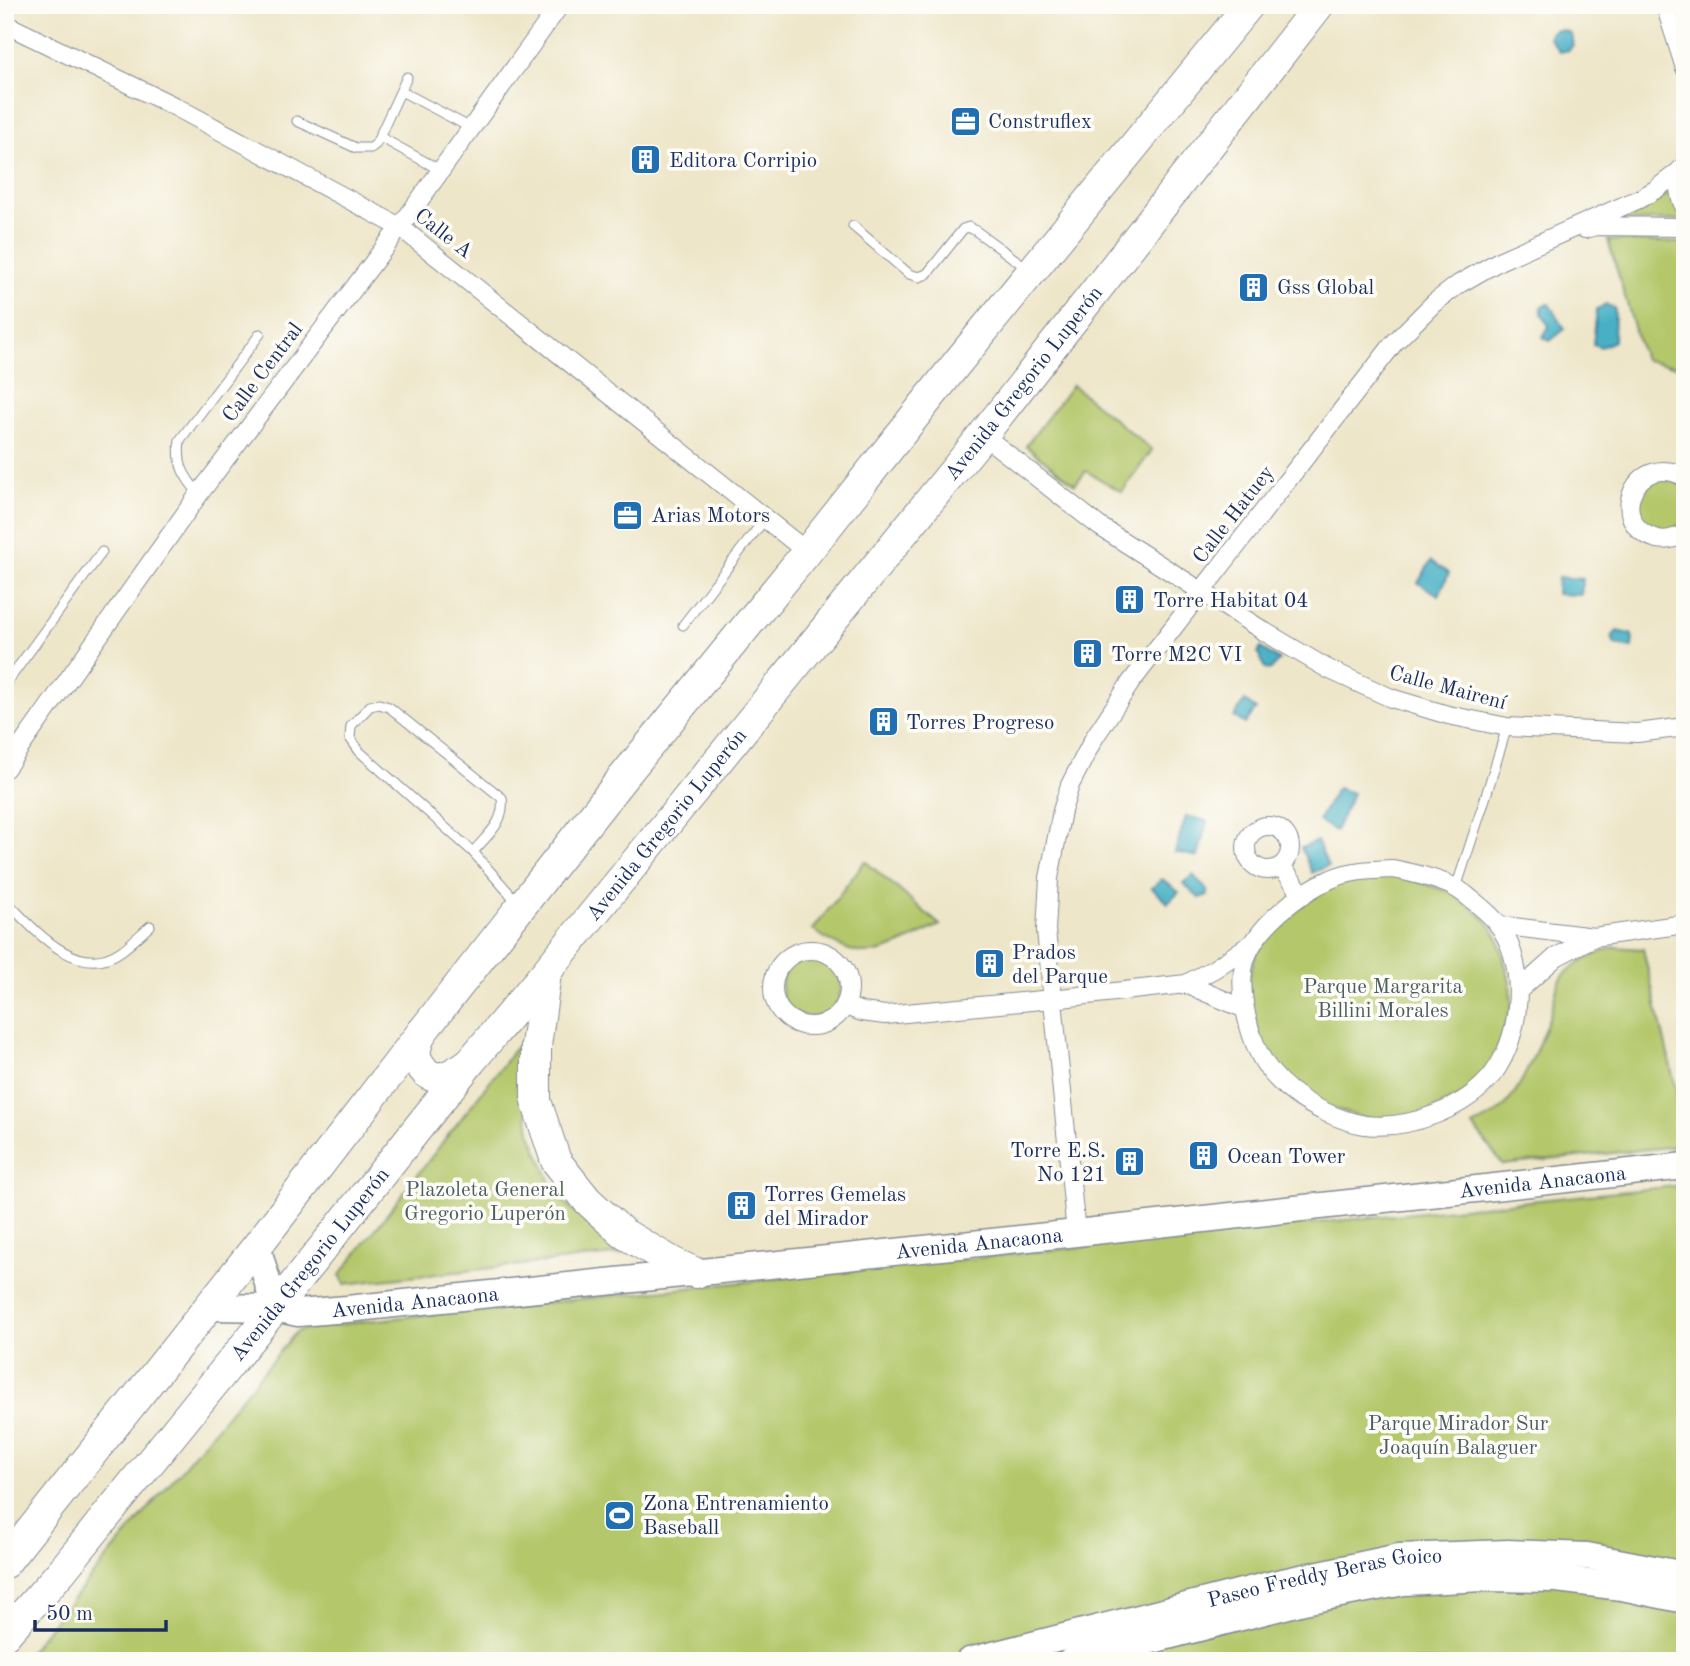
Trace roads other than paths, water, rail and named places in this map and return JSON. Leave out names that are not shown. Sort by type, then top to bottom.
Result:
[{"type":"main road","points":[[8,1555],[257,1246],[620,781],[1249,5]]},
{"type":"main road","points":[[1263,76],[1268,51],[1299,15],[1302,5]]},
{"type":"main road","name":"Avenida Gregorio Luperón","points":[[9,1634],[275,1308],[471,1061],[983,435],[1319,5]]},
{"type":"main road","points":[[546,972],[536,1046],[536,1101],[556,1161],[587,1200],[623,1233],[696,1273]]},
{"type":"main road","points":[[422,1032],[416,1047],[416,1060],[428,1075],[439,1078],[453,1074],[471,1061]]},
{"type":"main road","name":"Avenida Anacaona","points":[[208,1307],[275,1308],[298,1313],[323,1311],[1076,1233],[1685,1166]]},
{"type":"main road","points":[[257,1246],[275,1308]]},
{"type":"main road","name":"Paseo Freddy Beras Goico","points":[[969,1661],[1273,1584],[1399,1557],[1508,1553],[1587,1556],[1685,1575]]},
{"type":"main road","name":"Paseo Freddy Beras Goico","points":[[1070,1661],[1304,1601],[1404,1582],[1484,1578],[1557,1579],[1622,1587],[1685,1600]]},
{"type":"street","name":"Calle Central","points":[[5,769],[199,494],[400,227],[560,5]]},
{"type":"street","points":[[1665,5],[1685,68]]},
{"type":"street","name":"Calle A","points":[[5,24],[174,106],[400,227],[807,552]]},
{"type":"street","points":[[1682,169],[1678,185],[1685,208]]},
{"type":"street","name":"Calle Hatuey","points":[[1076,1233],[1046,930],[1049,878],[1062,811],[1070,785],[1094,738],[1131,681],[1394,342],[1434,303],[1459,284],[1501,260],[1639,199],[1682,169]]},
{"type":"street","name":"Calle Hatuey","points":[[1558,236],[1596,226],[1685,227]]},
{"type":"street","name":"Calle Mairení","points":[[983,435],[1099,526],[1265,632],[1328,669],[1391,698],[1448,715],[1507,727],[1637,733],[1685,727]]},
{"type":"street","points":[[1685,477],[1676,472],[1653,472],[1635,485],[1629,507],[1638,529],[1648,536],[1671,540],[1685,533]]},
{"type":"street","points":[[1281,866],[1303,895]]},
{"type":"street","points":[[1393,869],[1423,875],[1456,887],[1498,925],[1512,955],[1518,991],[1515,1024],[1506,1051],[1492,1075],[1452,1108],[1429,1117],[1392,1125],[1365,1125],[1340,1119],[1291,1093],[1258,1053],[1245,1009],[1245,961],[1255,941],[1274,917],[1303,895],[1331,879],[1359,871],[1393,869]]},
{"type":"street","points":[[1498,925],[1594,937],[1685,924]]},
{"type":"street","points":[[1518,991],[1556,957],[1594,937]]},
{"type":"street","points":[[845,1006],[862,1012],[885,1015],[1186,984],[1255,941]]},
{"type":"street","points":[[803,950],[828,952],[846,970],[850,982],[850,994],[845,1006],[837,1016],[814,1026],[789,1020],[780,1011],[772,987],[781,963],[803,950]]},
{"type":"street","points":[[1186,984],[1245,1009]]},
{"type":"lane","points":[[297,121],[356,148],[371,148],[376,144],[407,77]]},
{"type":"lane","points":[[401,91],[471,128]]},
{"type":"lane","points":[[380,136],[440,170]]},
{"type":"lane","points":[[853,226],[909,274],[927,274],[962,229],[969,228],[1031,272]]},
{"type":"lane","points":[[199,494],[186,478],[178,457],[180,440],[260,334]]},
{"type":"lane","points":[[683,625],[765,519]]},
{"type":"lane","points":[[5,685],[102,552]]},
{"type":"lane","points":[[473,852],[501,819],[502,798],[388,707],[379,704],[370,706],[351,726],[349,738],[360,752],[473,852],[521,906]]},
{"type":"lane","points":[[1456,887],[1507,727]]},
{"type":"lane","points":[[5,900],[41,935],[71,957],[86,960],[104,959],[120,952],[150,926]]},
{"type":"water","points":[[1564,30],[1571,34],[1573,45],[1569,50],[1560,52],[1549,38],[1550,33]]},
{"type":"water","points":[[1549,304],[1565,329],[1550,341],[1543,337],[1549,326],[1541,307]]},
{"type":"water","points":[[1606,304],[1615,309],[1614,341],[1601,347],[1593,344],[1597,309]]},
{"type":"water","points":[[1431,561],[1449,573],[1439,595],[1418,583]]},
{"type":"water","points":[[1558,577],[1583,579],[1581,595],[1557,594]]},
{"type":"water","points":[[1617,631],[1631,634],[1632,648],[1615,645],[1612,637]]},
{"type":"water","points":[[1261,648],[1279,660],[1271,670],[1265,669],[1258,653]]},
{"type":"water","points":[[1245,701],[1256,709],[1245,724],[1234,717]]},
{"type":"water","points":[[1337,788],[1353,793],[1335,831],[1318,821]]},
{"type":"water","points":[[1186,816],[1207,821],[1198,857],[1175,852]]},
{"type":"water","points":[[1317,841],[1328,866],[1312,873],[1301,848]]},
{"type":"water","points":[[1193,875],[1207,890],[1208,895],[1199,898],[1183,883]]},
{"type":"water","points":[[1162,879],[1179,892],[1168,903],[1152,888]]},
{"type":"place","name":"Construflex","points":[[965,121]]},
{"type":"place","name":"Editora Corripio","points":[[646,160]]},
{"type":"place","name":"Gss Global","points":[[1254,287]]},
{"type":"place","name":"Arias Motors","points":[[628,515]]},
{"type":"place","name":"Torre Habitat 04","points":[[1130,600]]},
{"type":"place","name":"Torre M2C VI","points":[[1088,654]]},
{"type":"place","name":"Torres Progreso","points":[[883,722]]},
{"type":"place","name":"Prados del Parque","points":[[989,964]]},
{"type":"place","name":"Ocean Tower","points":[[1204,1156]]},
{"type":"place","name":"Torre E.S. No 121","points":[[1129,1162]]},
{"type":"place","name":"Torres Gemelas del Mirador","points":[[741,1206]]},
{"type":"place","name":"Zona Entrenamiento Baseball","points":[[620,1515]]},
{"type":"park label","name":"Parque Margarita Billini Morales","points":[[1383,998]]},
{"type":"park label","name":"Plazoleta General Gregorio Luperón","points":[[485,1201]]},
{"type":"park label","name":"Parque Mirador Sur Joaquín Balaguer","points":[[1458,1435]]}]
